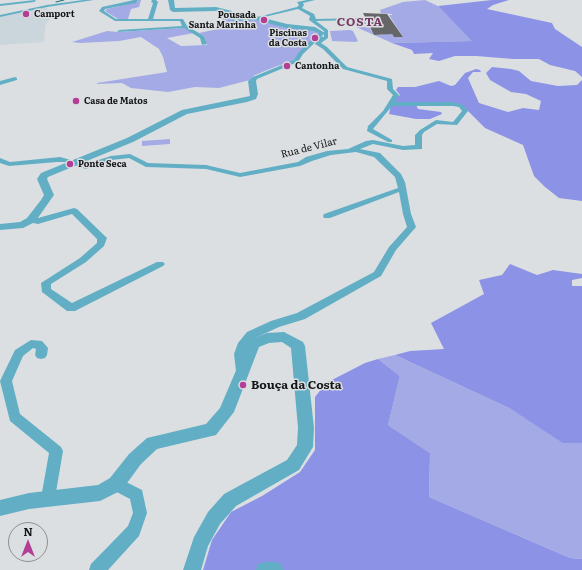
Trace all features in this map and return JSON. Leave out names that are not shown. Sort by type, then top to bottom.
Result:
[{"type":"street","points":[[0,4],[34,1],[45,5],[83,0]]},
{"type":"street","points":[[0,16],[24,11],[31,7],[92,0]]},
{"type":"street","points":[[136,0],[126,4],[104,8],[101,11],[115,20],[181,20],[185,27]]},
{"type":"street","points":[[150,20],[156,2],[154,0]]},
{"type":"street","points":[[171,0],[173,10],[216,9],[230,12],[230,18],[233,19],[256,18],[299,8],[314,20],[361,19],[364,23]]},
{"type":"street","points":[[299,8],[302,5],[298,2],[312,0]]},
{"type":"street","points":[[31,7],[34,1]]},
{"type":"street","points":[[0,227],[23,225],[31,220],[49,195],[42,179],[44,175],[130,140],[185,112],[248,100],[253,97],[252,81],[255,78],[296,61],[301,53],[319,39],[326,38],[326,30],[310,19],[312,17]]},
{"type":"street","points":[[256,18],[287,26],[315,29],[320,31],[322,33],[318,44],[325,48],[345,68],[390,80],[390,89],[396,95],[385,112],[370,127],[370,130],[403,148]]},
{"type":"street","points":[[119,30],[185,27],[202,36],[204,44]]},
{"type":"street","points":[[0,83],[15,79]]},
{"type":"street","points":[[345,151],[373,142],[403,148],[419,147],[418,135],[422,131],[436,122],[455,124],[465,111],[461,106],[453,104],[391,104]]},
{"type":"street","name":"Rua de Vilar","points":[[54,159],[74,162],[86,167],[111,158],[130,156],[146,165],[206,167],[240,175],[300,164],[317,156],[345,151],[368,152],[383,160],[398,176],[403,190],[406,214],[412,227],[392,249],[378,274],[301,316],[275,324],[251,335],[242,346],[240,354],[242,372]]},
{"type":"street","points":[[0,160],[9,164],[54,159],[84,158]]},
{"type":"street","points":[[327,216],[396,190],[403,190]]},
{"type":"street","points":[[31,220],[38,221],[74,211],[102,238],[101,244],[83,260],[46,283],[46,290],[71,308],[160,264]]},
{"type":"street","points":[[0,508],[48,498],[100,493],[116,484],[135,459],[153,442],[211,430],[226,412],[254,344],[267,338],[284,337],[298,346],[306,428],[305,447],[293,465],[230,500],[214,518],[200,543],[192,570]]},
{"type":"street","points":[[41,355],[42,348],[38,344],[31,344],[19,353],[6,381],[14,417],[56,451],[48,498]]},
{"type":"street","points":[[97,570],[134,531],[140,513],[136,495],[116,484]]},
{"type":"street","points":[[264,570],[275,570]]},
{"type":"shaded area","points":[[138,0],[141,0],[139,7],[131,9],[128,19],[118,19],[105,11],[107,9],[137,2]]},
{"type":"shaded area","points":[[425,0],[438,6],[473,41],[392,43],[374,35],[383,35],[385,25],[394,37],[403,37],[389,15],[392,14],[378,13],[381,13],[380,10],[403,2]]},
{"type":"shaded area","points":[[492,0],[509,0],[493,5],[487,9],[552,23],[555,29],[582,47],[582,77],[575,71],[550,65],[539,59],[455,56],[439,61],[429,59],[433,53],[414,54],[412,50],[392,43],[472,41],[438,6]]},
{"type":"shaded area","points":[[46,7],[53,14],[45,26],[44,42],[0,45],[0,17]]},
{"type":"shaded area","points":[[224,13],[228,13],[229,19],[250,19],[311,28],[320,33],[293,61],[255,75],[250,80],[219,88],[195,87],[168,92],[131,88],[122,83],[97,84],[167,72],[159,49],[141,37],[119,41],[72,42],[107,31],[118,32],[184,28],[194,33],[167,38],[181,46],[207,45],[204,36],[199,33],[223,28],[220,22]]},
{"type":"shaded area","points":[[356,27],[369,27],[374,35]]},
{"type":"shaded area","points":[[330,31],[353,31],[358,41],[332,41]]},
{"type":"shaded area","points":[[492,67],[519,71],[531,81],[558,86],[577,85],[582,80],[582,201],[559,198],[545,187],[534,176],[523,145],[485,128],[462,105],[415,103],[418,109],[441,112],[442,114],[430,119],[416,119],[389,114],[392,100],[400,95],[396,90],[398,87],[415,87],[439,81],[451,86],[455,85],[465,73],[476,69],[480,70],[481,72],[473,72],[468,78],[479,103],[508,112],[523,108],[539,110],[541,101],[526,94],[511,92],[490,80],[486,73]]},
{"type":"shaded area","points":[[170,139],[170,144],[142,146],[142,141]]},
{"type":"shaded area","points":[[510,264],[537,275],[553,270],[582,274],[582,278],[572,280],[572,286],[582,286],[582,443],[563,443],[509,408],[395,355],[410,351],[444,349],[431,323],[484,294],[479,280],[502,275]]},
{"type":"shaded area","points":[[395,355],[509,408],[563,442],[582,443],[582,559],[570,558],[429,497],[430,453],[388,425],[400,376],[378,359]]},
{"type":"shaded area","points":[[378,359],[400,376],[388,425],[430,453],[429,497],[570,558],[582,559],[582,570],[203,570],[212,540],[231,512],[262,496],[300,472],[315,450],[315,397],[326,383],[365,363]]},
{"type":"building","points":[[363,13],[387,14],[403,37],[394,37],[392,34],[374,35]]},
{"type":"waterway","points":[[56,2],[64,0]]},
{"type":"place","name":"Camport","points":[[26,14]]},
{"type":"place","name":"Pousada Santa Marinha","points":[[264,20]]},
{"type":"place","name":"Piscinas da Costa","points":[[315,38]]},
{"type":"place","name":"Cantonha","points":[[287,66]]},
{"type":"place","name":"Casa de Matos","points":[[76,101]]},
{"type":"place","name":"Ponte Seca","points":[[70,164]]},
{"type":"place","name":"Bouça da Costa","points":[[243,385]]},
{"type":"district","name":"COSTA","points":[[360,22]]}]
